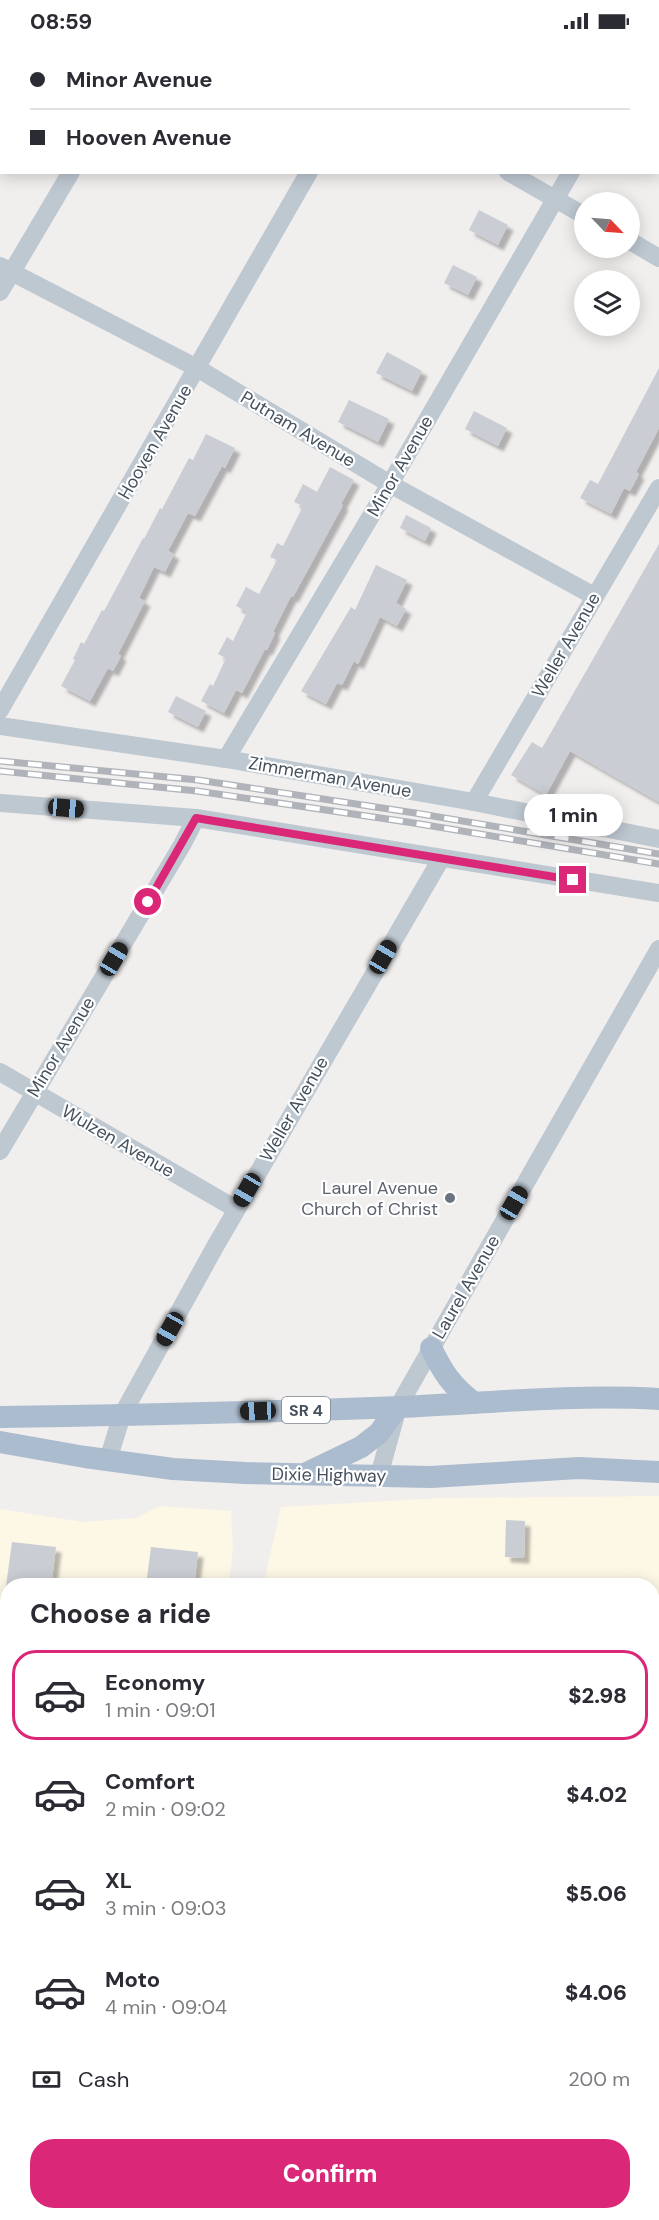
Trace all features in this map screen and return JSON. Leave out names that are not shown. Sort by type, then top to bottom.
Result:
[{"type":"main road","points":[[431,1348],[443,1374],[474,1403]]},
{"type":"main road","name":"SR 4","points":[[0,1417],[122,1416],[474,1403],[659,1399]]},
{"type":"main road","points":[[304,1474],[361,1447],[379,1433],[398,1407]]},
{"type":"main road","name":"Dixie Highway","points":[[0,1442],[173,1469],[431,1478],[579,1468],[659,1472]]},
{"type":"street","points":[[0,292],[6,269],[69,174]]},
{"type":"street","name":"Hooven Avenue","points":[[0,710],[308,174]]},
{"type":"street","points":[[511,174],[574,210]]},
{"type":"street","name":"Minor Avenue","points":[[226,759],[390,484],[570,174]]},
{"type":"street","points":[[640,247],[659,258]]},
{"type":"street","name":"Putnam Avenue","points":[[6,269],[197,368],[390,484],[594,597]]},
{"type":"street","name":"Weller Avenue","points":[[474,802],[659,488]]},
{"type":"street","name":"Zimmerman Avenue","points":[[0,726],[226,759],[474,802],[659,838]]},
{"type":"street","points":[[0,802],[196,818],[659,893]]},
{"type":"street","name":"Minor Avenue","points":[[0,1151],[196,818]]},
{"type":"street","name":"Weller Avenue","points":[[108,1460],[122,1416],[236,1209],[441,859]]},
{"type":"street","name":"Laurel Avenue","points":[[379,1476],[398,1407],[659,949]]},
{"type":"street","name":"Wulzen Avenue","points":[[0,1072],[236,1209]]},
{"type":"shaded area","points":[[659,1496],[659,1578],[265,1578],[281,1507],[440,1498]]},
{"type":"shaded area","points":[[160,1506],[231,1511],[233,1548],[230,1578],[0,1578],[0,1509],[83,1522],[136,1518]]},
{"type":"building","points":[[479,210],[508,225],[498,245],[469,230]]},
{"type":"building","points":[[453,265],[477,277],[468,295],[444,283]]},
{"type":"building","points":[[387,352],[422,371],[412,391],[376,373]]},
{"type":"building","points":[[659,368],[659,428],[636,472],[639,474],[630,491],[624,488],[611,514],[580,498],[590,480],[598,484]]},
{"type":"building","points":[[349,400],[389,419],[378,442],[338,422]]},
{"type":"building","points":[[474,411],[507,428],[498,446],[465,429]]},
{"type":"building","points":[[206,434],[235,448],[225,468],[222,466],[195,516],[188,513],[168,551],[174,554],[165,572],[154,567],[139,598],[145,601],[118,654],[121,656],[113,671],[108,668],[90,701],[61,686],[75,660],[73,659],[81,642],[84,644],[102,610],[104,611],[160,508],[162,509],[189,458],[193,460]]},
{"type":"building","points":[[330,467],[354,480],[341,504],[343,505],[293,597],[291,596],[273,632],[275,633],[267,650],[265,649],[242,693],[236,690],[224,713],[201,701],[210,684],[213,686],[226,658],[218,654],[227,637],[233,641],[247,612],[236,606],[246,587],[259,594],[277,560],[270,557],[277,543],[283,546],[303,506],[294,502],[303,484],[317,492]]},
{"type":"building","points":[[406,515],[431,528],[425,541],[400,528]]},
{"type":"building","points":[[659,544],[659,802],[570,751],[546,795],[511,775],[532,742],[542,748]]},
{"type":"building","points":[[376,565],[407,580],[396,603],[406,609],[397,626],[380,617],[358,664],[354,661],[342,685],[337,683],[326,704],[301,691],[351,607],[355,610]]},
{"type":"building","points":[[176,696],[206,711],[198,727],[168,712]]},
{"type":"building","points":[[506,1520],[525,1521],[524,1558],[505,1557]]},
{"type":"building","points":[[12,1542],[56,1547],[52,1578],[7,1578]]},
{"type":"building","points":[[151,1547],[198,1552],[195,1578],[147,1578]]},
{"type":"railway","points":[[0,761],[198,780],[415,813],[659,854]]},
{"type":"railway","points":[[0,771],[197,791],[414,823],[659,864]]},
{"type":"place","name":"Laurel Avenue Church of Christ","points":[[450,1198]]},
{"type":"route","points":[[148,902],[196,818],[573,880]]}]
